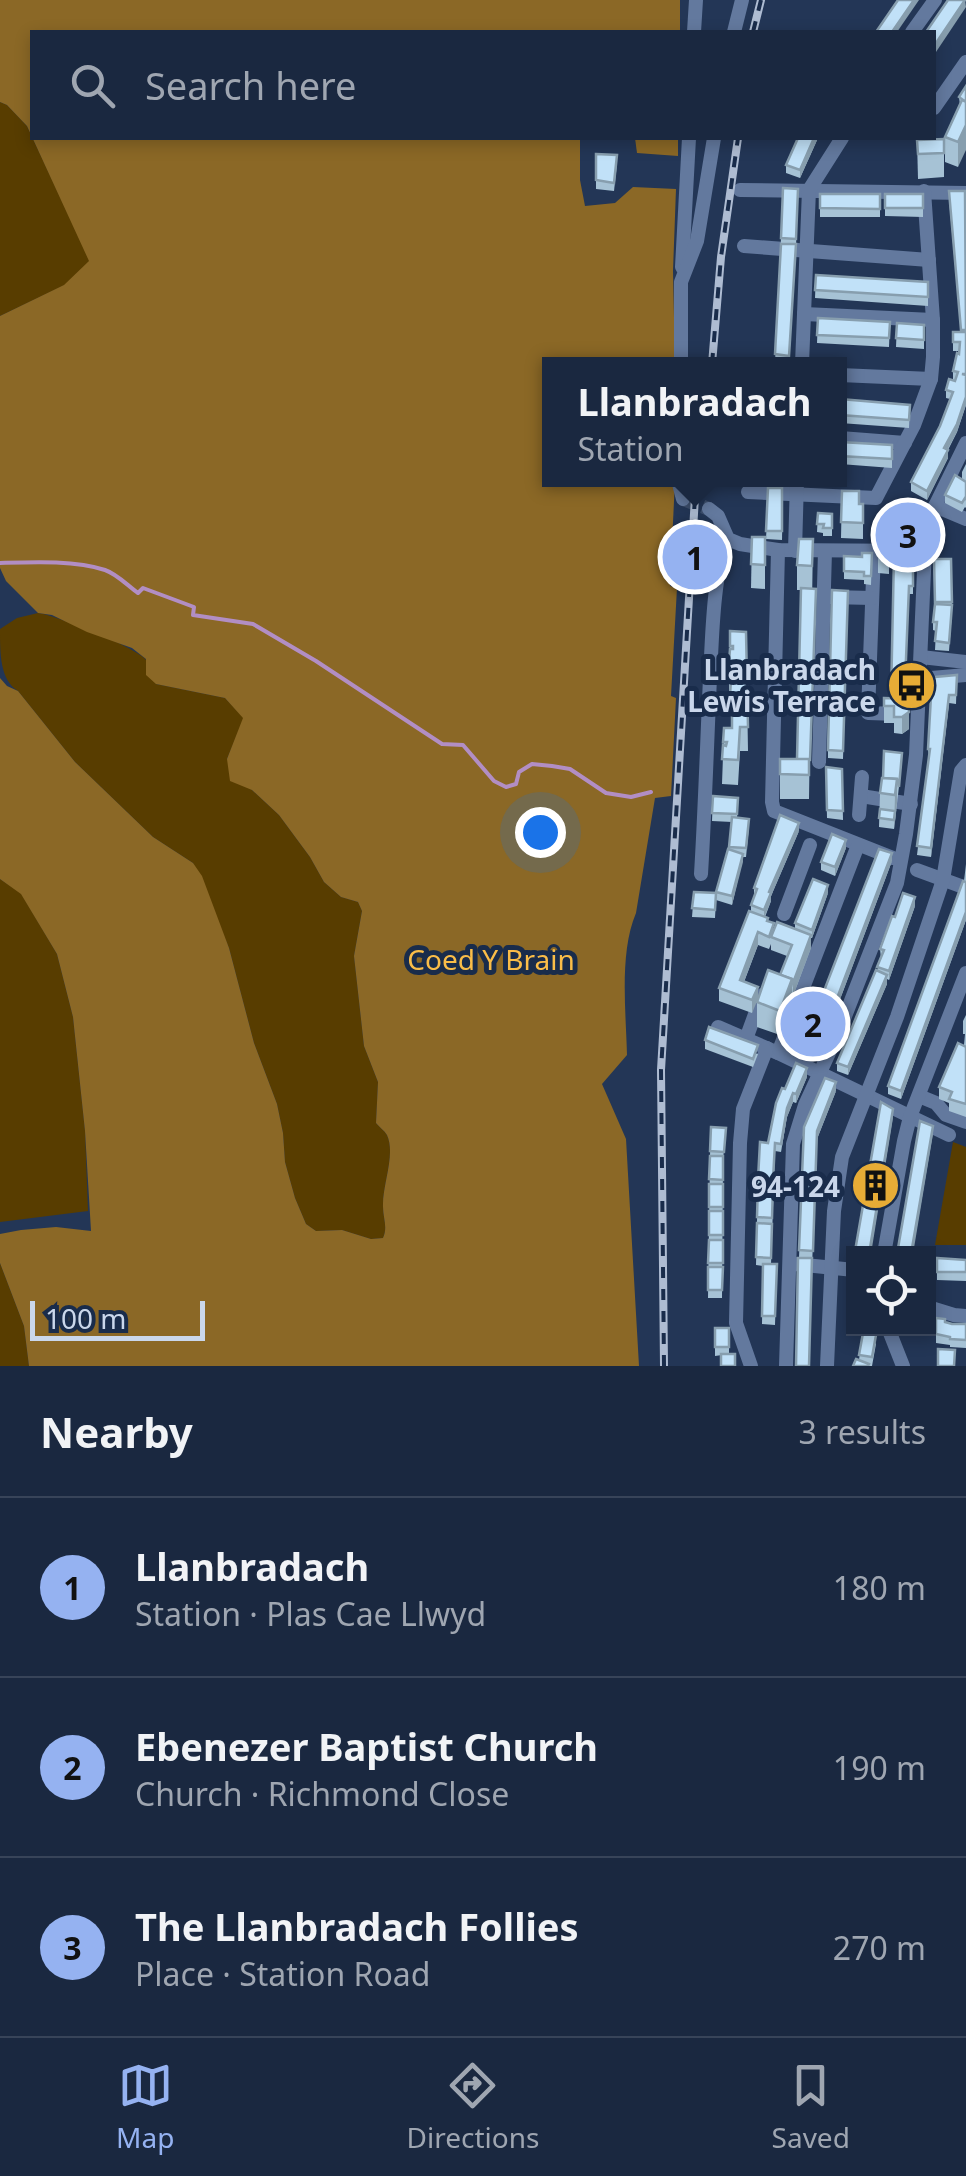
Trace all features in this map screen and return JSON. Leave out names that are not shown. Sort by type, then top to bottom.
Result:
[{"type":"street","points":[[694,30],[696,0]]},
{"type":"street","points":[[734,30],[742,0]]},
{"type":"street","points":[[913,30],[934,0]]},
{"type":"street","points":[[936,105],[966,62]]},
{"type":"street","points":[[681,357],[688,140]]},
{"type":"street","points":[[681,282],[697,242],[714,140]]},
{"type":"street","points":[[802,357],[810,190],[841,140]]},
{"type":"street","points":[[740,190],[966,193]]},
{"type":"street","points":[[748,492],[797,487],[876,498],[925,400],[931,378],[933,320],[924,192]]},
{"type":"street","points":[[744,246],[928,260]]},
{"type":"street","points":[[804,314],[933,320]]},
{"type":"street","points":[[847,375],[931,378]]},
{"type":"street","points":[[847,439],[905,443]]},
{"type":"street","points":[[786,1366],[793,1144],[805,1105],[889,904],[902,861],[919,714],[925,551],[935,506],[966,443]]},
{"type":"street","points":[[680,487],[683,499]]},
{"type":"street","points":[[797,487],[786,550],[774,811],[902,861]]},
{"type":"street","points":[[935,506],[966,520]]},
{"type":"street","points":[[709,509],[718,516],[728,539],[740,544],[786,550],[925,551]]},
{"type":"street","points":[[700,874],[712,635],[720,566],[728,539]]},
{"type":"street","points":[[819,762],[825,551]]},
{"type":"street","points":[[874,551],[868,712],[919,714]]},
{"type":"street","points":[[824,596],[872,598]]},
{"type":"street","points":[[921,657],[966,662]]},
{"type":"street","points":[[920,679],[966,675]]},
{"type":"street","points":[[826,1366],[834,1211],[842,1157],[897,1018],[943,880],[961,770],[966,765]]},
{"type":"street","points":[[858,815],[862,778]]},
{"type":"street","points":[[861,796],[911,804]]},
{"type":"street","points":[[751,1366],[736,1323],[743,1109],[772,1051],[819,884],[810,846]]},
{"type":"street","points":[[784,914],[858,846]]},
{"type":"street","points":[[917,870],[966,888]]},
{"type":"street","points":[[885,1246],[910,1117],[966,973]]},
{"type":"street","points":[[746,1039],[762,996]]},
{"type":"street","points":[[718,1028],[949,1136]]},
{"type":"street","points":[[919,1096],[966,1122]]},
{"type":"street","points":[[789,1264],[846,1269]]},
{"type":"street","points":[[936,1308],[966,1316]]},
{"type":"street","points":[[891,1336],[903,1366]]},
{"type":"shaded area","points":[[0,102],[27,126],[30,140],[34,140],[90,261],[65,285],[0,316]]},
{"type":"shaded area","points":[[38,613],[96,633],[141,655],[156,684],[225,698],[244,718],[227,759],[279,815],[324,882],[341,897],[358,902],[362,911],[354,956],[364,1046],[378,1082],[376,1123],[387,1135],[390,1152],[383,1198],[383,1238],[371,1239],[342,1230],[316,1231],[306,1224],[285,1162],[277,1104],[254,1043],[229,948],[193,863],[153,837],[75,762],[4,673],[0,629],[17,618]]},
{"type":"shaded area","points":[[0,879],[21,893],[57,954],[73,1017],[85,1131],[88,1211],[0,1222]]},
{"type":"shaded area","points":[[953,1142],[966,1147],[966,1245],[935,1245]]},
{"type":"shaded area","points":[[0,1263],[24,1326],[29,1366],[0,1366]]},
{"type":"green space","points":[[0,0],[680,0],[680,30],[30,30],[30,133],[0,102]]},
{"type":"green space","name":"Coed Y Brain","points":[[34,140],[580,140],[580,180],[585,206],[615,203],[633,187],[676,189],[675,357],[542,357],[542,487],[675,487],[670,586],[677,588],[671,696],[676,698],[671,796],[655,798],[627,946],[627,1055],[602,1084],[626,1139],[639,1366],[29,1366],[24,1326],[0,1263],[0,1234],[56,1227],[91,1231],[73,1017],[57,954],[21,894],[0,879],[0,678],[18,691],[75,762],[153,837],[193,863],[202,876],[229,948],[254,1043],[277,1104],[285,1162],[306,1224],[316,1231],[342,1230],[371,1239],[383,1238],[383,1198],[390,1152],[387,1135],[376,1123],[378,1082],[364,1046],[354,956],[362,911],[358,902],[341,897],[324,882],[279,815],[252,790],[230,781],[227,759],[243,718],[225,698],[156,684],[146,675],[146,659],[132,648],[52,615],[38,613],[6,581],[0,568],[0,316],[64,285],[89,261]]},
{"type":"green space","points":[[635,140],[678,140],[678,156],[637,153]]},
{"type":"building","points":[[898,0],[914,0],[893,30],[877,30]]},
{"type":"building","points":[[948,0],[965,0],[936,43],[936,30],[927,30]]},
{"type":"building","points":[[962,100],[966,102],[966,125],[958,142],[945,137]]},
{"type":"building","points":[[944,139],[944,153],[918,154],[917,140]]},
{"type":"building","points":[[797,140],[813,140],[800,170],[786,165]]},
{"type":"building","points":[[596,154],[617,155],[614,183],[596,180]]},
{"type":"building","points":[[783,188],[798,189],[796,239],[781,238]]},
{"type":"building","points":[[949,191],[965,191],[966,330],[961,330]]},
{"type":"building","points":[[820,194],[880,194],[880,209],[820,208]]},
{"type":"building","points":[[885,194],[923,194],[923,208],[885,208]]},
{"type":"building","points":[[781,244],[796,244],[789,356],[775,354]]},
{"type":"building","points":[[816,275],[928,282],[928,297],[815,290]]},
{"type":"building","points":[[818,318],[890,322],[889,338],[817,335]]},
{"type":"building","points":[[897,323],[924,325],[924,340],[896,338]]},
{"type":"building","points":[[953,332],[966,332],[966,374],[962,374],[966,375],[966,397],[944,448],[948,450],[927,491],[911,482],[953,392],[946,390],[949,379],[955,381],[958,372],[953,371],[960,342],[953,342]]},
{"type":"building","points":[[847,400],[910,405],[909,420],[847,416]]},
{"type":"building","points":[[847,442],[892,445],[892,459],[847,456]]},
{"type":"building","points":[[955,475],[966,482],[966,499],[962,503],[945,495]]},
{"type":"building","points":[[768,488],[782,488],[782,531],[766,531]]},
{"type":"building","points":[[842,491],[859,491],[863,523],[841,522]]},
{"type":"building","points":[[818,513],[832,514],[832,528],[817,524]]},
{"type":"building","points":[[752,537],[765,537],[765,565],[751,564]]},
{"type":"building","points":[[799,539],[813,539],[812,566],[797,565]]},
{"type":"building","points":[[878,545],[889,545],[889,557],[878,556]]},
{"type":"building","points":[[862,553],[872,553],[871,576],[844,571],[844,556],[862,557]]},
{"type":"building","points":[[894,555],[913,556],[907,699],[891,698]]},
{"type":"building","points":[[934,559],[951,559],[952,602],[935,602]]},
{"type":"building","points":[[801,588],[816,589],[810,760],[797,759]]},
{"type":"building","points":[[832,590],[848,591],[843,751],[828,750]]},
{"type":"building","points":[[935,604],[952,605],[949,643],[935,641]]},
{"type":"building","points":[[730,631],[746,632],[748,727],[740,727],[738,760],[722,759],[727,742],[723,742],[724,728],[732,728],[732,713],[736,713],[730,695],[734,678],[729,663],[733,649]]},
{"type":"building","points":[[957,675],[956,695],[949,695],[931,848],[917,846],[930,749],[932,679]]},
{"type":"building","points":[[884,698],[909,699],[909,712],[894,717],[894,706],[884,706]]},
{"type":"building","points":[[884,751],[902,753],[899,787],[897,779],[883,778]]},
{"type":"building","points":[[780,759],[809,759],[809,775],[780,774]]},
{"type":"building","points":[[826,767],[842,769],[843,811],[827,810]]},
{"type":"building","points":[[882,778],[897,779],[895,795],[880,793]]},
{"type":"building","points":[[713,796],[738,798],[737,814],[712,813]]},
{"type":"building","points":[[880,809],[895,811],[894,820],[879,818]]},
{"type":"building","points":[[780,815],[799,823],[764,910],[751,905]]},
{"type":"building","points":[[732,817],[749,819],[746,848],[729,847]]},
{"type":"building","points":[[832,834],[846,840],[835,867],[821,862]]},
{"type":"building","points":[[728,849],[743,854],[732,896],[716,892]]},
{"type":"building","points":[[879,849],[892,853],[836,1001],[822,996]]},
{"type":"building","points":[[813,879],[828,885],[812,930],[795,923]]},
{"type":"building","points":[[963,881],[966,912],[901,1091],[888,1086]]},
{"type":"building","points":[[694,892],[716,893],[715,910],[692,908]]},
{"type":"building","points":[[903,893],[915,897],[889,971],[877,967],[884,950],[880,949]]},
{"type":"building","points":[[749,911],[774,923],[769,937],[758,932],[740,980],[758,987],[752,1000],[719,988]]},
{"type":"building","points":[[777,922],[811,935],[793,983],[780,975],[792,945],[771,937]]},
{"type":"building","points":[[768,970],[792,979],[780,1011],[757,1002]]},
{"type":"building","points":[[876,970],[887,975],[848,1067],[837,1063]]},
{"type":"building","points":[[804,990],[823,997],[821,1003],[831,1006],[824,1027],[795,1016]]},
{"type":"building","points":[[801,1025],[822,1034],[817,1047],[796,1038]]},
{"type":"building","points":[[709,1027],[758,1045],[753,1059],[705,1040]]},
{"type":"building","points":[[958,1043],[966,1047],[966,1104],[949,1099],[952,1092],[939,1087]]},
{"type":"building","points":[[796,1063],[807,1068],[787,1108],[781,1144],[775,1143],[773,1179],[758,1179],[760,1142],[768,1143],[776,1103]]},
{"type":"building","points":[[825,1078],[836,1082],[817,1131],[813,1251],[799,1250],[804,1127]]},
{"type":"building","name":"94-124","points":[[881,1102],[893,1109],[870,1246],[856,1246]]},
{"type":"building","points":[[920,1121],[933,1126],[912,1246],[898,1246]]},
{"type":"building","points":[[711,1127],[726,1128],[724,1152],[710,1151]]},
{"type":"building","points":[[710,1156],[723,1156],[723,1180],[709,1179]]},
{"type":"building","points":[[709,1184],[723,1184],[723,1207],[709,1207]]},
{"type":"building","points":[[758,1184],[773,1184],[772,1218],[757,1217]]},
{"type":"building","points":[[709,1211],[723,1211],[723,1235],[709,1235]]},
{"type":"building","points":[[757,1223],[772,1224],[771,1258],[756,1257]]},
{"type":"building","points":[[709,1240],[723,1240],[723,1263],[708,1263]]},
{"type":"building","points":[[798,1258],[812,1258],[809,1366],[796,1366]]},
{"type":"building","points":[[937,1258],[966,1260],[966,1272],[937,1272]]},
{"type":"building","points":[[763,1264],[777,1264],[775,1316],[762,1316]]},
{"type":"building","points":[[708,1267],[723,1267],[722,1290],[708,1290]]},
{"type":"building","points":[[936,1318],[966,1324],[966,1340],[936,1334]]},
{"type":"building","points":[[715,1328],[729,1328],[729,1347],[715,1347]]},
{"type":"building","points":[[862,1336],[876,1336],[872,1357],[859,1355]]},
{"type":"building","points":[[938,1349],[955,1350],[954,1366],[938,1366]]},
{"type":"building","points":[[721,1354],[735,1354],[735,1366],[721,1366]]},
{"type":"building","points":[[856,1359],[869,1364],[853,1366]]},
{"type":"waterway","points":[[0,563],[53,562],[93,567],[114,574],[138,593],[143,588],[194,607],[193,615],[253,624],[442,744],[463,745],[494,781],[506,787],[516,784],[519,772],[532,764],[570,769],[606,793],[631,797],[651,792]]},
{"type":"tunnel","points":[[683,499],[709,509]]},
{"type":"railway","points":[[754,30],[761,0]]},
{"type":"railway","points":[[713,357],[721,257],[738,140]]},
{"type":"railway","points":[[664,1366],[661,1070],[696,487]]},
{"type":"place","name":"The Llanbradach Follies","points":[[908,535]]},
{"type":"place","name":"Llanbradach","points":[[695,557]]},
{"type":"place","name":"Llanbradach Lewis Terrace","points":[[911,685]]},
{"type":"place","name":"Ebenezer Baptist Church","points":[[813,1024]]},
{"type":"place","name":"94-124","points":[[875,1186]]}]
